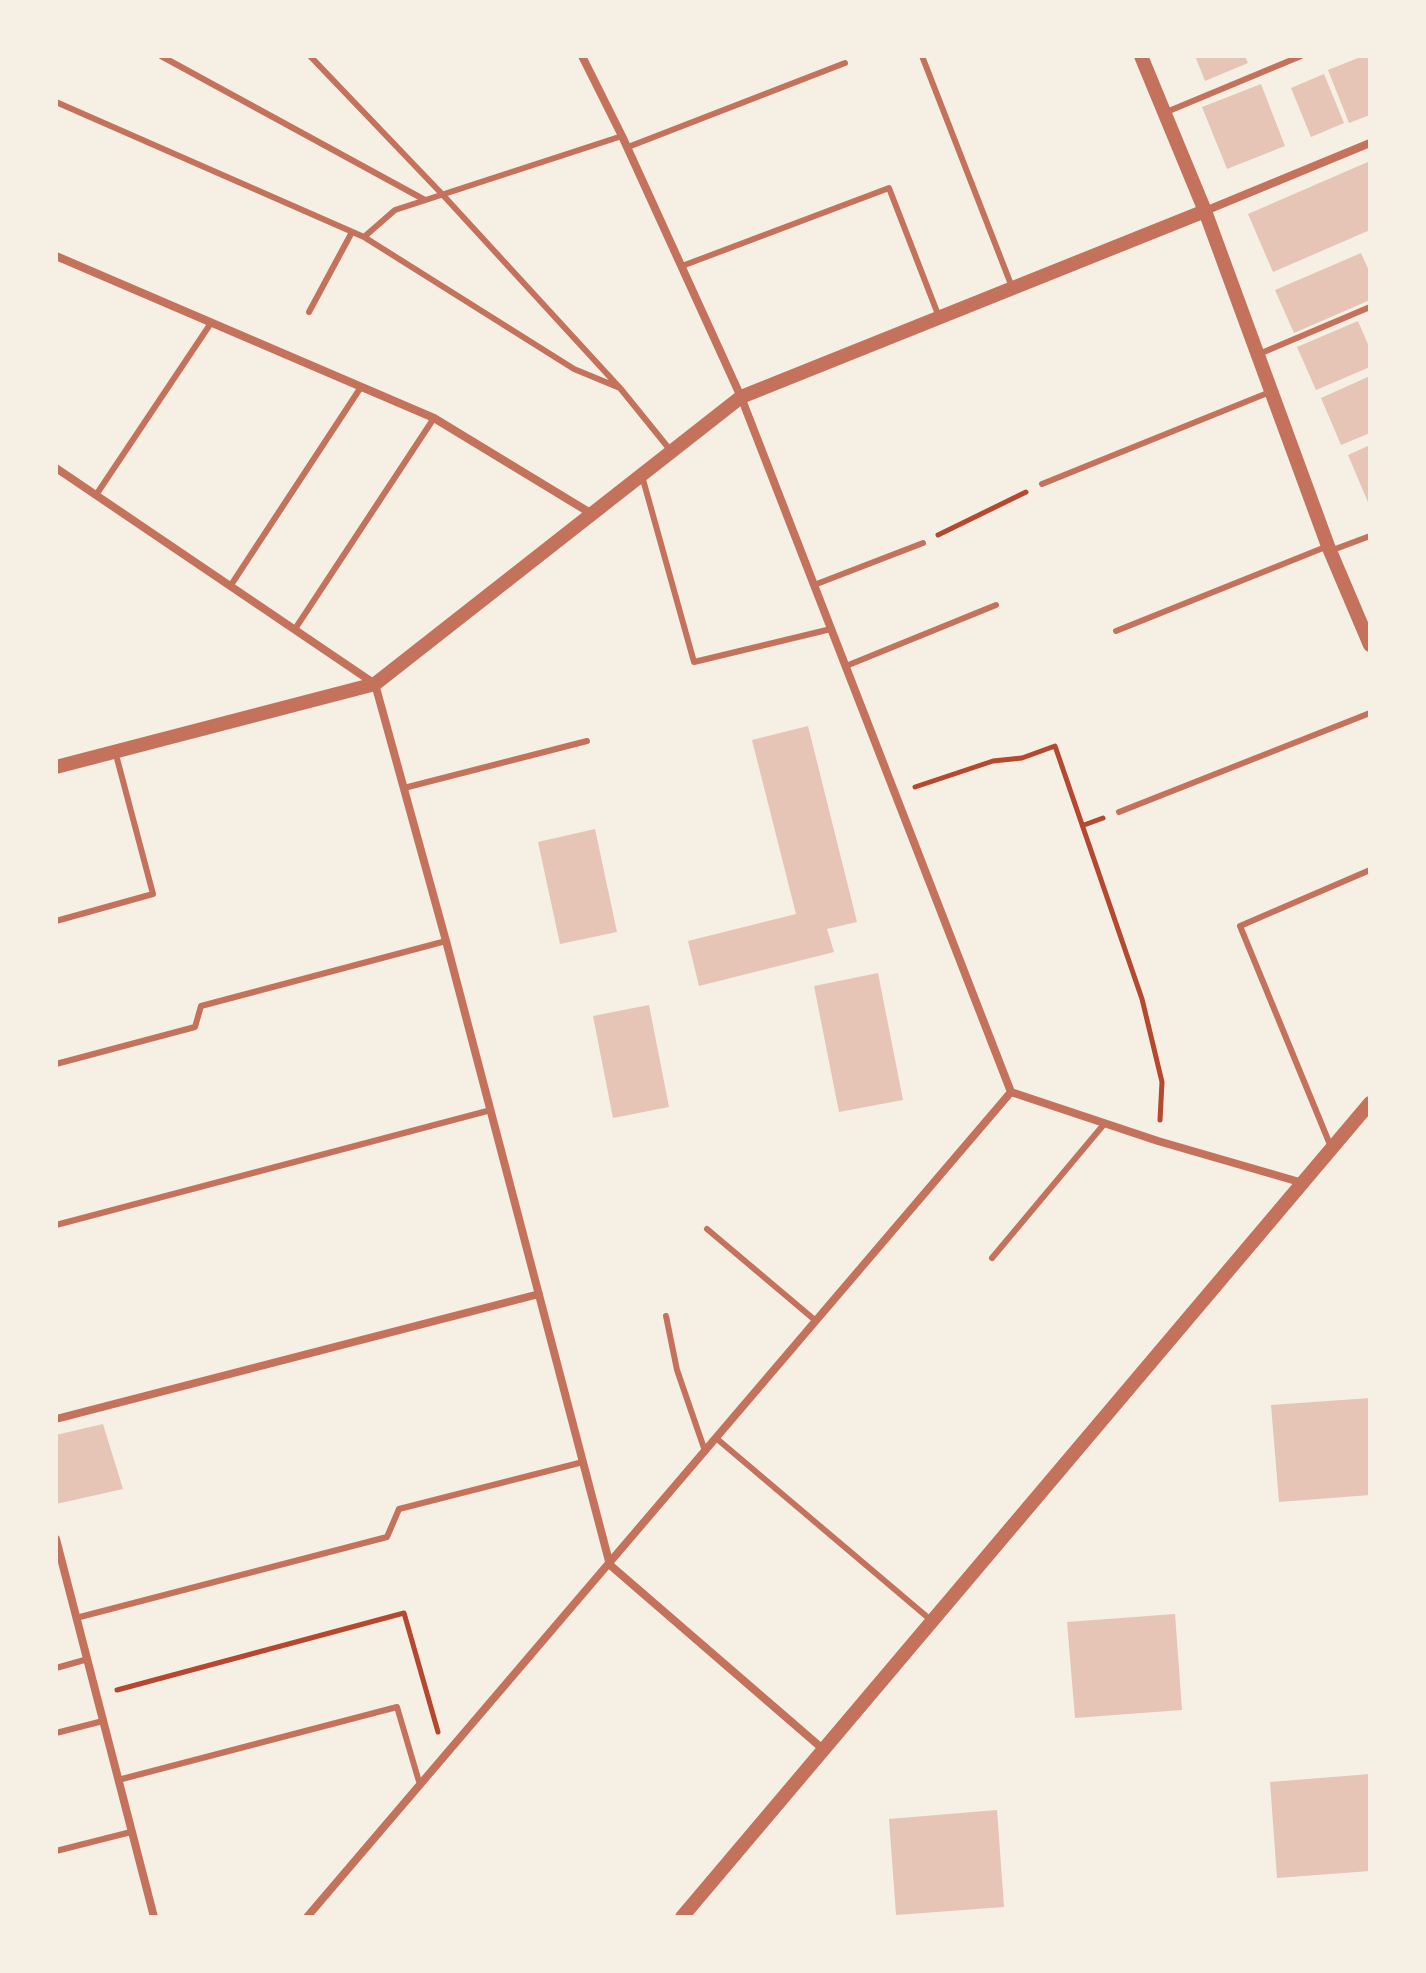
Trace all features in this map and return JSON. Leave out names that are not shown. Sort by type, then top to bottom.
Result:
[{"type":"street","points":[[582,56],[628,147],[741,397],[1011,1092]]},
{"type":"street","points":[[1141,56],[1205,211],[1329,548],[1370,645]]},
{"type":"street","points":[[56,767],[375,684],[741,397],[1370,143]]},
{"type":"street","points":[[56,256],[434,418],[593,514]]},
{"type":"street","points":[[56,468],[375,684],[610,1565],[824,1750]]},
{"type":"street","points":[[1011,1092],[1158,1141],[1303,1183]]},
{"type":"street","points":[[309,1916],[1011,1092]]},
{"type":"street","points":[[682,1917],[1370,1103]]},
{"type":"street","points":[[56,1419],[539,1294]]},
{"type":"street","points":[[57,1546],[154,1917]]},
{"type":"lane","points":[[161,56],[425,200]]},
{"type":"lane","points":[[310,56],[620,388],[671,451]]},
{"type":"lane","points":[[922,56],[1013,288]]},
{"type":"lane","points":[[1164,113],[1301,56]]},
{"type":"lane","points":[[628,147],[845,63]]},
{"type":"lane","points":[[56,102],[364,237],[574,369],[620,388]]},
{"type":"lane","points":[[364,237],[395,210],[622,136]]},
{"type":"lane","points":[[682,266],[889,188],[939,317]]},
{"type":"lane","points":[[309,312],[352,232]]},
{"type":"lane","points":[[1259,354],[1370,307]]},
{"type":"lane","points":[[96,495],[211,323]]},
{"type":"lane","points":[[231,585],[361,387]]},
{"type":"lane","points":[[1042,484],[1273,390]]},
{"type":"lane","points":[[295,629],[434,418]]},
{"type":"lane","points":[[642,476],[694,662],[831,629]]},
{"type":"lane","points":[[1116,631],[1329,548],[1370,536]]},
{"type":"lane","points":[[814,585],[923,543]]},
{"type":"lane","points":[[846,666],[996,605]]},
{"type":"lane","points":[[1119,812],[1370,713]]},
{"type":"lane","points":[[404,788],[587,741]]},
{"type":"lane","points":[[56,921],[153,894],[115,751]]},
{"type":"lane","points":[[1332,1148],[1240,926],[1370,870]]},
{"type":"lane","points":[[56,1064],[195,1027],[201,1006],[446,941]]},
{"type":"lane","points":[[56,1225],[491,1110]]},
{"type":"lane","points":[[992,1258],[1105,1123]]},
{"type":"lane","points":[[707,1229],[816,1321]]},
{"type":"lane","points":[[666,1316],[677,1370],[705,1451]]},
{"type":"lane","points":[[716,1438],[932,1621]]},
{"type":"lane","points":[[76,1618],[387,1537],[399,1509],[583,1462]]},
{"type":"lane","points":[[56,1668],[88,1659]]},
{"type":"lane","points":[[118,1780],[397,1707],[420,1785]]},
{"type":"lane","points":[[56,1733],[103,1721]]},
{"type":"lane","points":[[56,1851],[131,1832]]},
{"type":"path","points":[[923,543],[1042,484]]},
{"type":"path","points":[[895,794],[993,761],[1022,758],[1055,746],[1142,999],[1162,1082],[1158,1141]]},
{"type":"path","points":[[97,1695],[404,1613],[445,1756]]},
{"type":"building","points":[[1195,56],[1245,56],[1248,63],[1205,81]]},
{"type":"building","points":[[1370,56],[1370,115],[1349,123],[1328,70]]},
{"type":"building","points":[[1324,74],[1344,123],[1311,137],[1291,88]]},
{"type":"building","points":[[1261,84],[1285,146],[1227,169],[1202,107]]},
{"type":"building","points":[[1370,161],[1370,230],[1273,272],[1248,214]]},
{"type":"building","points":[[1361,253],[1370,273],[1370,300],[1294,333],[1275,290]]},
{"type":"building","points":[[1358,321],[1370,349],[1370,367],[1316,390],[1297,347]]},
{"type":"building","points":[[1370,376],[1370,433],[1341,445],[1321,398]]},
{"type":"building","points":[[1370,445],[1370,507],[1348,455]]},
{"type":"building","points":[[808,726],[857,922],[827,929],[834,952],[699,986],[688,941],[796,914],[752,740]]},
{"type":"building","points":[[595,829],[617,932],[560,944],[538,842]]},
{"type":"building","points":[[878,973],[903,1100],[839,1112],[814,986]]},
{"type":"building","points":[[649,1005],[669,1107],[613,1118],[593,1016]]},
{"type":"building","points":[[1370,1398],[1370,1495],[1279,1502],[1271,1405]]},
{"type":"building","points":[[103,1424],[123,1489],[56,1504],[56,1435]]},
{"type":"building","points":[[1175,1614],[1182,1710],[1075,1718],[1067,1622]]},
{"type":"building","points":[[1370,1774],[1370,1871],[1277,1878],[1270,1782]]},
{"type":"building","points":[[997,1810],[1004,1907],[896,1915],[889,1819]]}]
